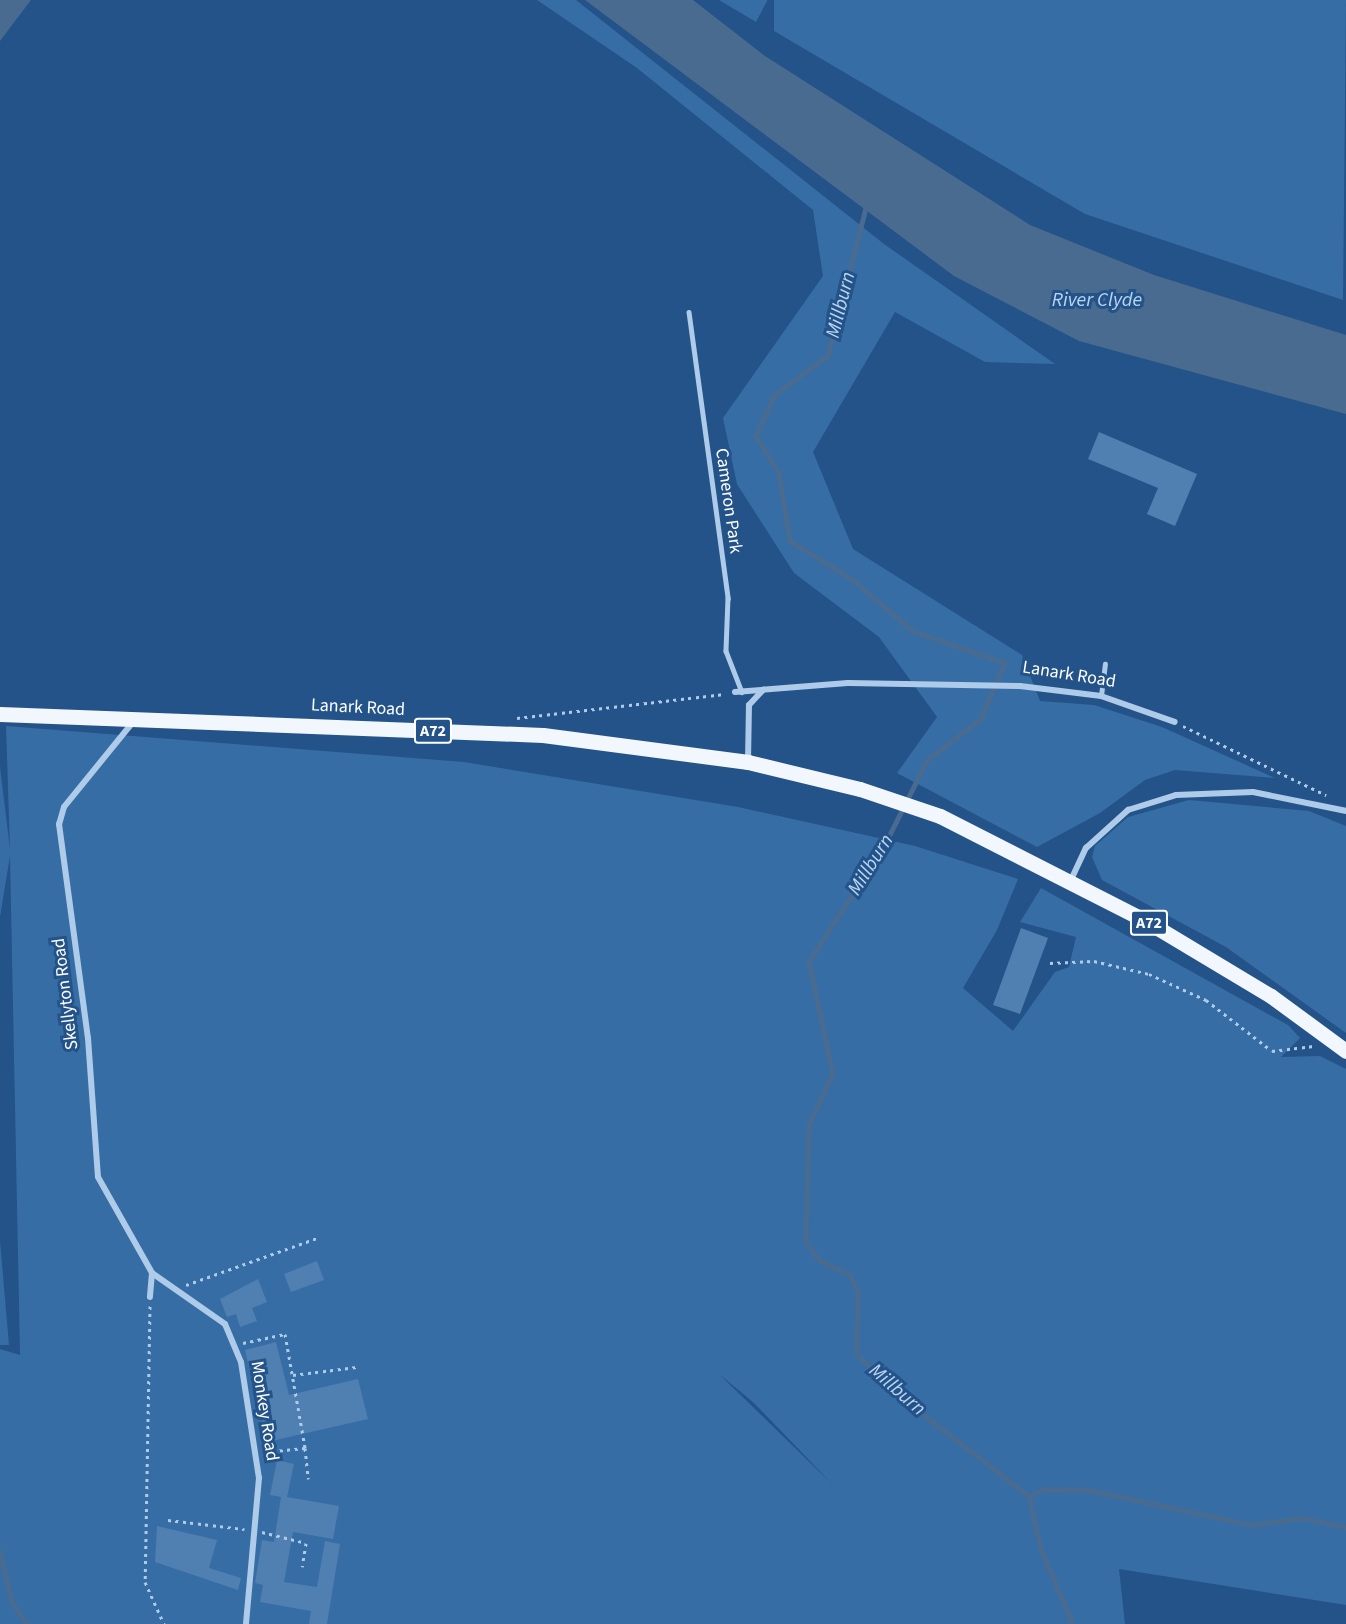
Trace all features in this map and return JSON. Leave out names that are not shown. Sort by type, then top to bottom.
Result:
[{"type":"main road","name":"Lanark Road","points":[[0,714],[133,722],[543,735],[748,762],[860,789],[940,816],[1201,953],[1346,1051]]},
{"type":"street","name":"Lanark Road","points":[[738,692],[953,683],[1020,686],[1101,696],[1175,722]]},
{"type":"street","points":[[748,762],[749,705],[763,690]]},
{"type":"street","name":"Skellyton Road","points":[[133,722],[64,807],[59,824],[88,1038],[98,1177],[152,1274]]},
{"type":"street","points":[[1069,882],[1086,848],[1128,810],[1176,795],[1253,792],[1346,811]]},
{"type":"street","points":[[150,1297],[152,1274],[177,1288]]},
{"type":"street","name":"Monkey Road","points":[[177,1288],[225,1324],[236,1344],[258,1452],[246,1624]]},
{"type":"lane","name":"Cameron Park","points":[[689,312],[728,598],[726,651],[738,692]]},
{"type":"lane","points":[[1101,696],[1105,664]]},
{"type":"path","points":[[510,718],[738,692]]},
{"type":"path","points":[[1175,722],[1335,800]]},
{"type":"path","points":[[1050,963],[1094,961],[1149,974],[1206,1000],[1272,1051],[1315,1046],[1325,1035]]},
{"type":"path","points":[[177,1288],[317,1238]]},
{"type":"path","points":[[150,1297],[145,1582],[164,1624]]},
{"type":"path","points":[[236,1344],[285,1334],[305,1448],[308,1479]]},
{"type":"path","points":[[292,1375],[357,1367]]},
{"type":"path","points":[[258,1452],[305,1448]]},
{"type":"shaded area","points":[[537,0],[576,0],[884,244],[1055,364],[985,362],[895,312],[813,452],[853,549],[1022,655],[1040,701],[1094,705],[1162,727],[1275,778],[1175,770],[1145,780],[1100,813],[1037,847],[897,773],[937,717],[879,637],[794,573],[737,484],[723,418],[823,276],[813,210],[637,68]]},
{"type":"shaded area","points":[[719,0],[767,0],[767,1],[756,22]]},
{"type":"shaded area","points":[[774,0],[1346,0],[1343,300],[1085,214],[774,31]]},
{"type":"shaded area","points":[[6,726],[464,762],[738,807],[915,846],[1018,879],[997,930],[963,988],[1013,1031],[1055,972],[1069,967],[1076,937],[1020,922],[1041,888],[1288,1025],[1300,1038],[1281,1057],[1320,1056],[1346,1069],[1346,1605],[1119,1569],[1125,1624],[0,1624],[0,1349],[20,1355],[10,856],[0,917],[0,767],[10,849]],"holes":[[[719,1374],[754,1403],[832,1484]]]},
{"type":"shaded area","points":[[1189,800],[1309,811],[1346,826],[1346,1033],[1226,947],[1102,880],[1092,857],[1095,846],[1128,817]]},
{"type":"shaded area","points":[[0,1241],[9,1345],[0,1345]]},
{"type":"water","points":[[0,0],[31,0],[0,41]]},
{"type":"water","name":"River Clyde","points":[[585,0],[693,0],[765,56],[1030,225],[1154,275],[1346,335],[1346,414],[1079,341],[954,276]]},
{"type":"building","points":[[1099,432],[1197,474],[1175,526],[1147,514],[1158,488],[1088,459]]},
{"type":"building","points":[[1021,928],[1048,938],[1020,1014],[993,1005]]},
{"type":"building","points":[[317,1261],[324,1280],[291,1292],[284,1274]]},
{"type":"building","points":[[258,1279],[267,1302],[252,1308],[257,1321],[240,1327],[236,1314],[227,1317],[220,1299]]},
{"type":"building","points":[[276,1342],[289,1395],[358,1379],[368,1419],[267,1442],[245,1350]]},
{"type":"building","points":[[277,1460],[294,1464],[287,1497],[339,1506],[333,1539],[293,1532],[284,1582],[317,1587],[325,1541],[340,1544],[327,1624],[309,1624],[311,1611],[260,1602],[263,1585],[255,1583],[262,1540],[274,1542],[281,1497],[270,1495]]},
{"type":"building","points":[[157,1526],[217,1540],[209,1568],[241,1578],[238,1590],[155,1562]]},
{"type":"waterway","name":"Millburn","points":[[866,208],[828,356],[775,395],[756,436],[779,473],[790,541],[852,579],[913,631],[1005,663],[981,719],[927,761],[885,845],[809,962],[833,1074],[809,1125],[806,1242],[819,1260],[850,1275],[858,1292],[857,1354],[897,1394],[1029,1496],[1041,1549],[1073,1624]]},
{"type":"waterway","points":[[1029,1496],[1045,1489],[1089,1490],[1252,1525],[1302,1518],[1346,1527]]},
{"type":"waterway","points":[[0,1551],[12,1602],[27,1624]]}]
